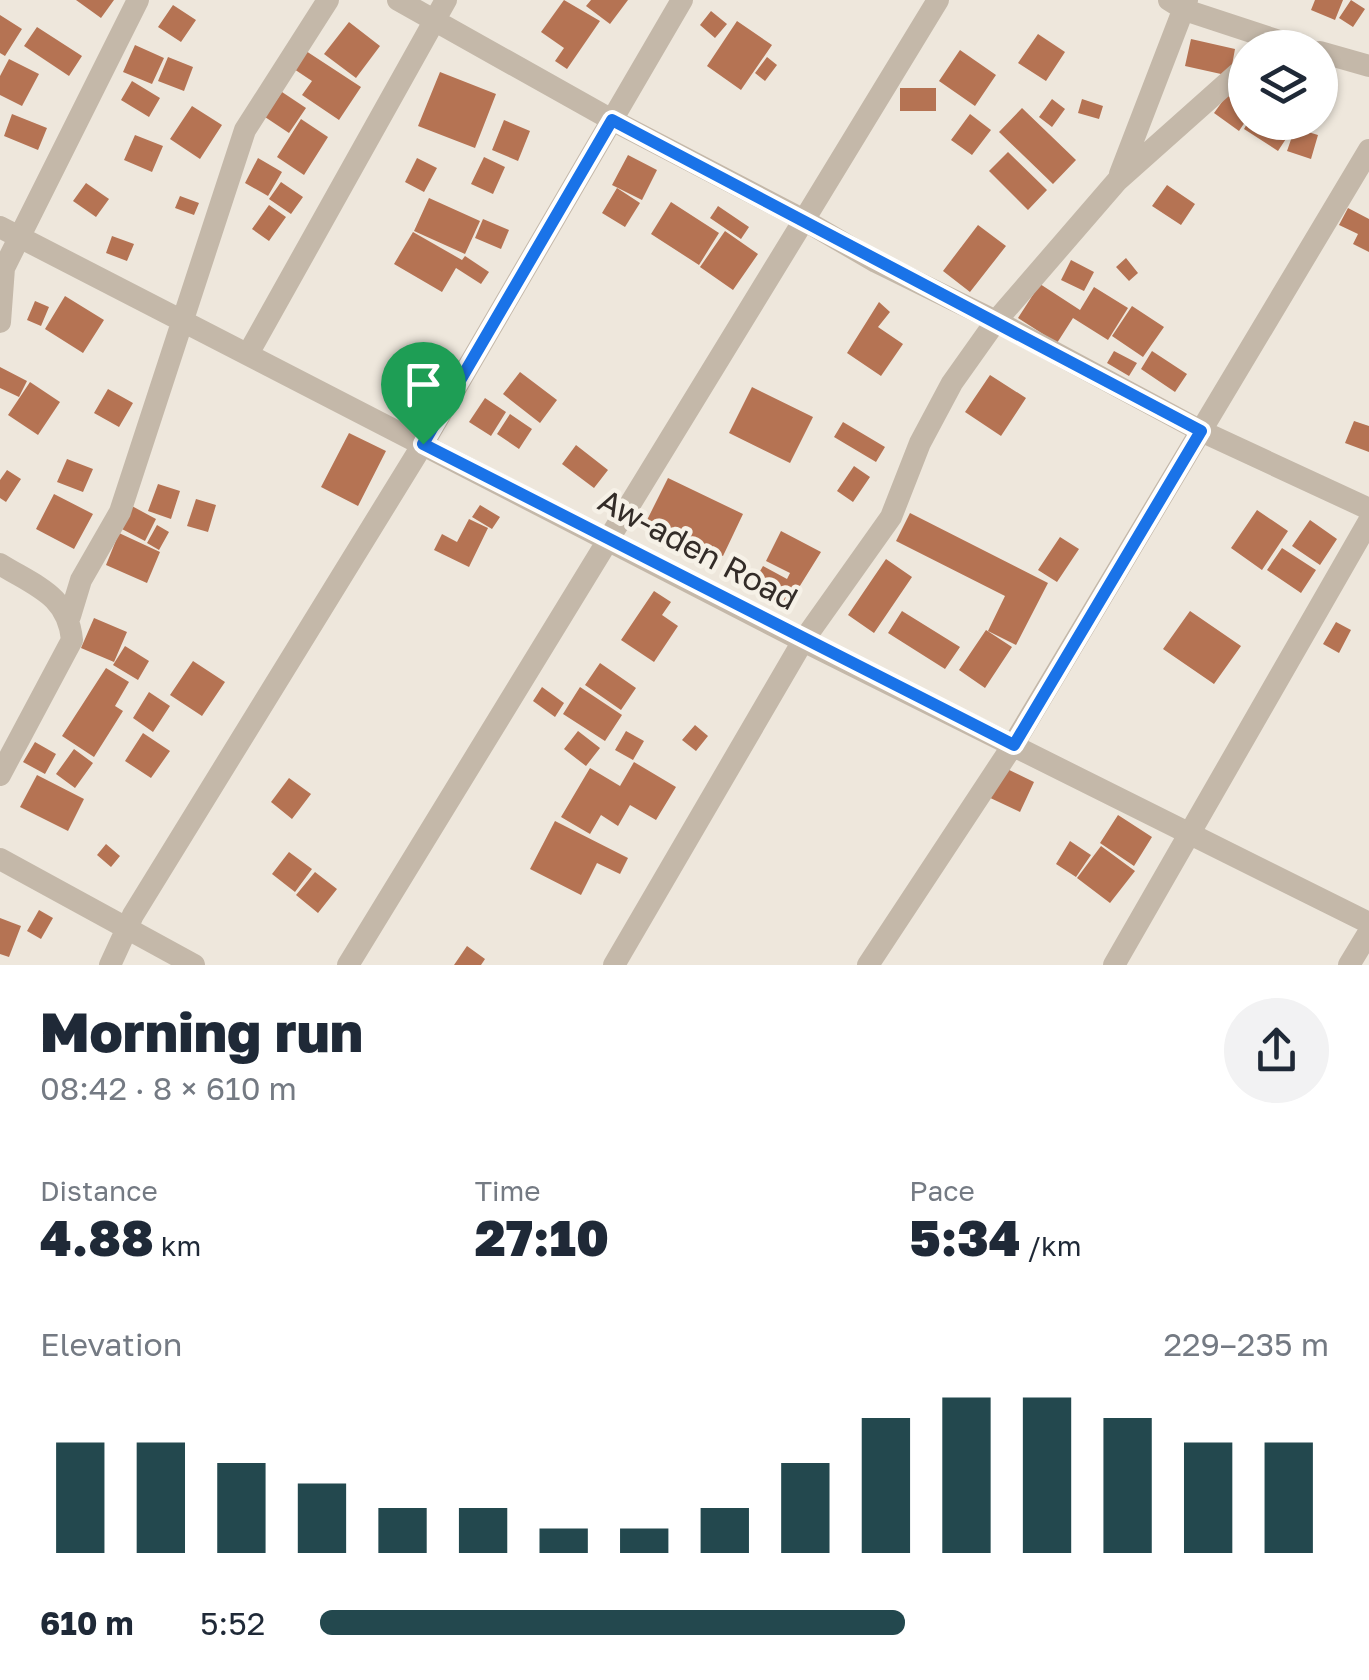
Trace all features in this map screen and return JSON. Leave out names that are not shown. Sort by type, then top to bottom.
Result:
[{"type":"street","points":[[0,322],[4,268],[138,0]]},
{"type":"street","points":[[0,775],[72,640],[70,616],[81,580],[120,512],[245,130],[328,0]]},
{"type":"street","points":[[398,0],[440,10],[612,120],[876,262],[996,321],[1201,431],[1369,509]]},
{"type":"street","points":[[110,965],[126,928],[423,444],[682,0]]},
{"type":"street","points":[[348,965],[938,0]]},
{"type":"street","points":[[1117,181],[1180,3],[1241,30]]},
{"type":"street","points":[[248,354],[440,10]]},
{"type":"street","points":[[1338,57],[1369,66]]},
{"type":"street","points":[[614,965],[803,641],[891,517],[928,428],[952,383],[996,321],[1117,181],[1228,83]]},
{"type":"street","points":[[868,965],[1014,745],[1369,150]]},
{"type":"street","name":"Aw-aden Road","points":[[0,227],[803,641],[1369,923]]},
{"type":"street","points":[[1114,965],[1369,521]]},
{"type":"street","points":[[0,564],[56,599],[70,616]]},
{"type":"street","points":[[0,859],[194,965]]},
{"type":"street","points":[[1349,965],[1369,932]]},
{"type":"building","points":[[76,0],[114,0],[101,18]]},
{"type":"building","points":[[564,0],[600,21],[567,69],[555,61],[564,48],[541,32]]},
{"type":"building","points":[[591,0],[628,0],[610,24],[586,6]]},
{"type":"building","points":[[1315,0],[1343,0],[1335,20],[1311,10]]},
{"type":"building","points":[[1351,0],[1365,9],[1353,27],[1339,18]]},
{"type":"building","points":[[173,5],[196,20],[181,42],[158,27]]},
{"type":"building","points":[[711,11],[727,24],[715,38],[700,25]]},
{"type":"building","points":[[0,15],[22,29],[5,56],[0,53]]},
{"type":"building","points":[[737,21],[772,45],[741,90],[707,66]]},
{"type":"building","points":[[349,22],[380,46],[356,78],[324,54]]},
{"type":"building","points":[[37,27],[82,56],[69,76],[24,46]]},
{"type":"building","points":[[1038,34],[1065,52],[1046,81],[1018,63]]},
{"type":"building","points":[[1191,39],[1228,47],[1228,76],[1185,66]]},
{"type":"building","points":[[135,45],[164,58],[152,84],[123,72]]},
{"type":"building","points":[[960,50],[996,75],[975,106],[939,81]]},
{"type":"building","points":[[306,51],[361,87],[339,120],[302,95],[312,81],[294,69]]},
{"type":"building","points":[[168,57],[193,67],[184,91],[158,81]]},
{"type":"building","points":[[767,57],[777,65],[765,81],[755,73]]},
{"type":"building","points":[[9,59],[39,74],[22,106],[0,95],[0,76]]},
{"type":"building","points":[[440,72],[496,94],[475,148],[418,126]]},
{"type":"building","points":[[132,81],[160,98],[149,117],[121,100]]},
{"type":"building","points":[[900,88],[936,88],[936,111],[900,111]]},
{"type":"building","points":[[282,92],[306,108],[289,133],[265,117]]},
{"type":"building","points":[[1227,95],[1228,96],[1228,123],[1214,113]]},
{"type":"building","points":[[1052,99],[1065,109],[1052,127],[1039,117]]},
{"type":"building","points":[[1082,99],[1103,106],[1099,119],[1078,113]]},
{"type":"building","points":[[192,106],[222,125],[200,159],[170,139]]},
{"type":"building","points":[[1022,108],[1076,160],[1053,184],[999,132]]},
{"type":"building","points":[[12,114],[47,128],[38,150],[4,136]]},
{"type":"building","points":[[970,114],[991,130],[972,155],[951,140]]},
{"type":"building","points":[[301,119],[328,137],[304,175],[277,157]]},
{"type":"building","points":[[504,120],[530,131],[518,161],[492,150]]},
{"type":"building","points":[[135,135],[163,146],[152,172],[124,160]]},
{"type":"building","points":[[1261,140],[1285,140],[1278,151]]},
{"type":"building","points":[[1291,140],[1317,140],[1311,159],[1287,151]]},
{"type":"building","points":[[1008,152],[1047,190],[1028,210],[989,171]]},
{"type":"building","points":[[628,155],[657,170],[642,200],[612,185]]},
{"type":"building","points":[[484,157],[505,167],[493,194],[471,184]]},
{"type":"building","points":[[258,158],[282,172],[268,196],[245,183]]},
{"type":"building","points":[[417,158],[437,168],[424,192],[405,182]]},
{"type":"building","points":[[281,182],[303,197],[291,214],[269,199]]},
{"type":"building","points":[[86,183],[109,199],[96,217],[73,201]]},
{"type":"building","points":[[1167,185],[1195,204],[1181,225],[1152,206]]},
{"type":"building","points":[[617,188],[640,203],[625,227],[602,213]]},
{"type":"building","points":[[180,196],[199,203],[194,215],[175,208]]},
{"type":"building","points":[[429,198],[480,221],[465,254],[414,231]]},
{"type":"building","points":[[671,202],[719,233],[699,265],[651,234]]},
{"type":"building","points":[[269,205],[286,217],[269,241],[252,229]]},
{"type":"building","points":[[718,206],[749,227],[741,239],[710,218]]},
{"type":"building","points":[[1348,208],[1369,219],[1369,252],[1353,244],[1358,234],[1339,225]]},
{"type":"building","points":[[483,219],[509,230],[501,249],[475,238]]},
{"type":"building","points":[[978,225],[1006,246],[970,292],[943,271]]},
{"type":"building","points":[[725,231],[758,254],[733,290],[700,267]]},
{"type":"building","points":[[413,232],[489,272],[481,284],[456,268],[442,292],[394,264]]},
{"type":"building","points":[[112,236],[134,244],[127,261],[106,253]]},
{"type":"building","points":[[1126,258],[1138,273],[1129,281],[1116,267]]},
{"type":"building","points":[[1071,260],[1094,272],[1084,291],[1061,280]]},
{"type":"building","points":[[1040,284],[1080,310],[1094,287],[1128,308],[1108,340],[1073,318],[1057,343],[1018,318]]},
{"type":"building","points":[[65,296],[104,320],[83,353],[45,329]]},
{"type":"building","points":[[35,301],[49,307],[41,326],[27,320]]},
{"type":"building","points":[[879,302],[890,312],[878,327],[903,344],[881,376],[847,353]]},
{"type":"building","points":[[1132,306],[1164,327],[1143,357],[1112,336]]},
{"type":"building","points":[[1114,351],[1137,363],[1129,376],[1107,363]]},
{"type":"building","points":[[1152,351],[1187,374],[1175,392],[1141,369]]},
{"type":"building","points":[[0,367],[27,381],[19,397],[0,388]]},
{"type":"building","points":[[520,372],[557,400],[540,423],[503,394]]},
{"type":"building","points":[[990,375],[1026,398],[1001,436],[965,412]]},
{"type":"building","points":[[30,382],[60,402],[38,435],[8,415]]},
{"type":"building","points":[[752,387],[813,417],[790,463],[729,433]]},
{"type":"building","points":[[108,389],[133,403],[119,427],[94,413]]},
{"type":"building","points":[[485,398],[506,412],[491,436],[469,422]]},
{"type":"building","points":[[510,414],[532,429],[519,449],[497,434]]},
{"type":"building","points":[[1354,421],[1369,426],[1369,452],[1345,443]]},
{"type":"building","points":[[843,422],[885,447],[876,462],[834,437]]},
{"type":"building","points":[[349,433],[386,451],[358,506],[321,487]]},
{"type":"building","points":[[576,445],[608,470],[594,488],[562,464]]},
{"type":"building","points":[[67,459],[93,469],[83,492],[57,482]]},
{"type":"building","points":[[854,466],[870,477],[853,502],[837,491]]},
{"type":"building","points":[[7,470],[21,479],[6,502],[0,498],[0,480]]},
{"type":"building","points":[[668,478],[743,514],[723,556],[647,520]]},
{"type":"building","points":[[158,484],[180,491],[171,519],[148,511]]},
{"type":"building","points":[[54,494],[93,514],[74,549],[36,529]]},
{"type":"building","points":[[196,499],[216,505],[208,532],[187,526]]},
{"type":"building","points":[[130,505],[156,519],[145,541],[118,527]]},
{"type":"building","points":[[480,505],[500,517],[492,529],[472,517]]},
{"type":"building","points":[[1257,510],[1288,531],[1262,570],[1231,548]]},
{"type":"building","points":[[910,513],[1048,583],[1016,645],[988,631],[1005,596],[896,541]]},
{"type":"building","points":[[469,519],[488,528],[469,567],[434,550],[442,534],[457,542]]},
{"type":"building","points":[[1310,520],[1337,539],[1320,565],[1292,546]]},
{"type":"building","points":[[157,525],[169,532],[159,550],[147,543]]},
{"type":"building","points":[[781,531],[821,552],[788,605],[752,585],[763,566],[787,579],[790,573],[766,561]]},
{"type":"building","points":[[119,533],[160,552],[147,583],[106,565]]},
{"type":"building","points":[[1060,537],[1079,549],[1057,582],[1038,570]]},
{"type":"building","points":[[1282,548],[1316,570],[1301,593],[1267,570]]},
{"type":"building","points":[[886,559],[912,577],[874,633],[848,615]]},
{"type":"building","points":[[654,591],[671,602],[662,615],[678,626],[654,662],[621,640]]},
{"type":"building","points":[[902,611],[960,647],[945,669],[888,633]]},
{"type":"building","points":[[1190,611],[1241,646],[1214,684],[1163,649]]},
{"type":"building","points":[[94,618],[127,632],[114,662],[81,648]]},
{"type":"building","points":[[1336,622],[1351,630],[1339,653],[1323,644]]},
{"type":"building","points":[[986,630],[1012,647],[985,688],[959,670]]},
{"type":"building","points":[[125,646],[149,661],[138,680],[113,665]]},
{"type":"building","points":[[193,661],[225,682],[202,716],[170,695]]},
{"type":"building","points":[[600,663],[636,688],[621,710],[585,685]]},
{"type":"building","points":[[106,668],[129,682],[115,706],[123,711],[94,757],[62,736]]},
{"type":"building","points":[[542,687],[564,703],[555,717],[533,701]]},
{"type":"building","points":[[580,687],[622,715],[605,741],[563,714]]},
{"type":"building","points":[[149,692],[170,706],[153,732],[133,718]]},
{"type":"building","points":[[695,725],[708,736],[696,751],[682,740]]},
{"type":"building","points":[[578,731],[600,748],[586,766],[564,749]]},
{"type":"building","points":[[626,731],[644,741],[633,760],[615,750]]},
{"type":"building","points":[[143,733],[170,751],[151,778],[125,761]]},
{"type":"building","points":[[35,742],[56,754],[45,774],[23,762]]},
{"type":"building","points":[[74,749],[93,763],[75,788],[56,774]]},
{"type":"building","points":[[634,762],[676,787],[656,820],[630,805],[618,826],[601,815],[590,834],[561,817],[590,768],[620,786]]},
{"type":"building","points":[[999,765],[1034,782],[1020,812],[984,795]]},
{"type":"building","points":[[37,775],[84,799],[68,831],[20,807]]},
{"type":"building","points":[[289,778],[311,794],[292,819],[271,802]]},
{"type":"building","points":[[1118,815],[1152,837],[1134,866],[1100,843]]},
{"type":"building","points":[[555,821],[628,858],[620,874],[597,863],[581,895],[530,869]]},
{"type":"building","points":[[1070,841],[1091,855],[1076,877],[1056,864]]},
{"type":"building","points":[[106,844],[120,856],[111,867],[97,855]]},
{"type":"building","points":[[1101,846],[1135,871],[1110,903],[1077,878]]},
{"type":"building","points":[[289,852],[312,869],[295,892],[272,874]]},
{"type":"building","points":[[315,872],[337,889],[318,913],[296,895]]},
{"type":"building","points":[[39,910],[53,918],[41,939],[27,931]]},
{"type":"building","points":[[0,918],[21,926],[9,957],[0,954]]},
{"type":"building","points":[[467,946],[485,959],[481,965],[454,965]]},
{"type":"route","points":[[612,120],[1201,431],[1014,745],[803,641],[423,444],[612,120]]}]
